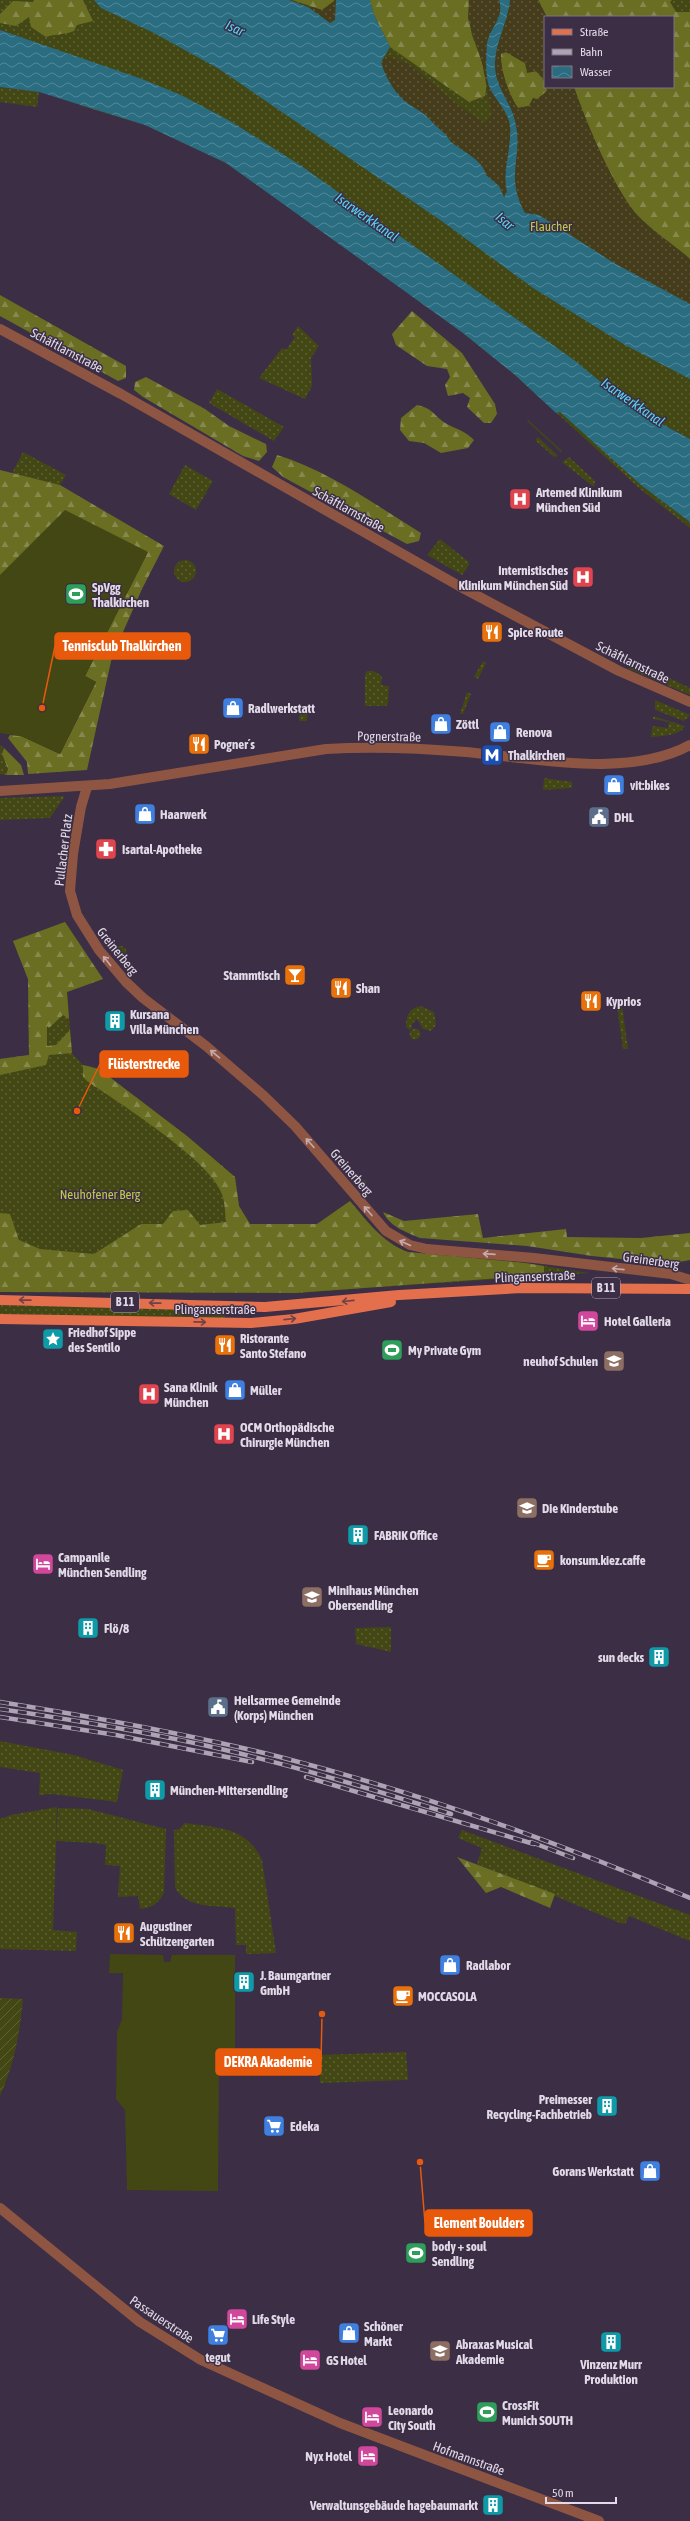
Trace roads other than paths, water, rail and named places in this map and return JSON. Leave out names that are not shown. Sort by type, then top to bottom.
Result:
[{"type":"main road","name":"Plinganserstraße","points":[[0,1300],[220,1304],[250,1307],[290,1306],[399,1295],[428,1295],[522,1288],[690,1289]]},
{"type":"main road","name":"Plinganserstraße","points":[[0,1319],[251,1323],[316,1315],[428,1295]]},
{"type":"street","name":"Schäftlarnstraße","points":[[0,329],[121,394],[459,586],[618,671],[690,702]]},
{"type":"street","name":"Pognerstraße","points":[[0,791],[87,787],[326,749],[395,748],[612,763],[650,760],[670,754],[690,745]]},
{"type":"street","name":"Pullacher Platz","points":[[77,915],[70,891],[70,874],[81,807],[87,787]]},
{"type":"street","name":"Greinerberg","points":[[77,915],[91,939],[111,966],[143,998],[206,1046],[264,1095],[294,1126],[386,1231],[398,1240],[427,1249],[534,1258],[671,1274],[690,1280]]},
{"type":"street","name":"Passauerstraße","points":[[0,2208],[107,2297],[167,2340],[201,2360],[240,2379],[330,2419]]},
{"type":"street","name":"Hofmannstraße","points":[[330,2419],[599,2521]]},
{"type":"water","name":"Isar","points":[[94,0],[289,0],[308,7],[330,23],[335,20],[336,0],[370,0],[374,15],[390,47],[381,62],[385,74],[392,86],[400,97],[422,112],[446,135],[451,142],[472,156],[481,165],[486,175],[499,186],[504,197],[507,192],[506,168],[510,143],[510,126],[505,111],[492,93],[488,84],[486,55],[488,39],[500,13],[499,0],[510,0],[507,16],[497,46],[495,70],[499,85],[515,121],[517,133],[516,188],[519,200],[525,213],[539,215],[614,263],[690,304],[690,379],[625,345],[533,288],[443,222],[219,69],[154,33],[101,8]]},
{"type":"water","name":"Isarwerkkanal","points":[[0,30],[142,79],[181,95],[230,121],[300,165],[574,360],[635,410],[690,439],[690,522],[641,485],[560,412],[556,413],[515,375],[463,333],[226,163],[145,125],[39,92],[0,87]]},
{"type":"railway","points":[[0,1702],[176,1733],[280,1757],[332,1771],[384,1786],[539,1838],[690,1898]]},
{"type":"railway","points":[[0,1709],[111,1727],[221,1749],[337,1779],[451,1814]]},
{"type":"railway","points":[[0,1717],[116,1735],[252,1762]]},
{"type":"railway","points":[[306,1777],[534,1844]]},
{"type":"railway","points":[[531,1842],[573,1858]]},
{"type":"place","name":"Artemed Klinikum München Süd","points":[[520,499]]},
{"type":"place","name":"Internistisches Klinikum München Süd","points":[[583,577]]},
{"type":"place","name":"SpVgg Thalkirchen","points":[[76,594]]},
{"type":"place","name":"Spice Route","points":[[492,632]]},
{"type":"place","name":"Tennisclub Thalkirchen","points":[[42,708]]},
{"type":"place","name":"Radlwerkstatt","points":[[233,708]]},
{"type":"place","name":"Zöttl","points":[[441,724]]},
{"type":"place","name":"Renova","points":[[500,732]]},
{"type":"place","name":"Pogner´s","points":[[199,744]]},
{"type":"place","name":"Thalkirchen","points":[[492,755]]},
{"type":"place","name":"vit:bikes","points":[[614,785]]},
{"type":"place","name":"Haarwerk","points":[[145,814]]},
{"type":"place","name":"DHL","points":[[599,817]]},
{"type":"place","name":"Isartal-Apotheke","points":[[106,849]]},
{"type":"place","name":"Stammtisch","points":[[295,975]]},
{"type":"place","name":"Shan","points":[[341,988]]},
{"type":"place","name":"Kyprios","points":[[591,1001]]},
{"type":"place","name":"Kursana Villa München","points":[[115,1021]]},
{"type":"place","name":"Flüsterstrecke","points":[[77,1111]]},
{"type":"place","name":"Hotel Galleria","points":[[588,1321]]},
{"type":"place","name":"Friedhof Sippe des Sentilo","points":[[53,1339]]},
{"type":"place","name":"Ristorante Santo Stefano","points":[[225,1345]]},
{"type":"place","name":"My Private Gym","points":[[392,1350]]},
{"type":"place","name":"neuhof Schulen","points":[[614,1361]]},
{"type":"place","name":"Müller","points":[[235,1390]]},
{"type":"place","name":"Sana Klinik München","points":[[149,1394]]},
{"type":"place","name":"OCM Orthopädische Chirurgie München","points":[[224,1434]]},
{"type":"place","name":"Die Kinderstube","points":[[527,1508]]},
{"type":"place","name":"FABRIK Office","points":[[358,1535]]},
{"type":"place","name":"konsum.kiez.caffe","points":[[544,1560]]},
{"type":"place","name":"Campanile München Sendling","points":[[43,1564]]},
{"type":"place","name":"Minihaus München Obersendling","points":[[312,1597]]},
{"type":"place","name":"Flö/8","points":[[88,1628]]},
{"type":"place","name":"sun decks","points":[[659,1657]]},
{"type":"place","name":"Heilsarmee Gemeinde (Korps) München","points":[[218,1707]]},
{"type":"place","name":"München-Mittersendling","points":[[155,1790]]},
{"type":"place","name":"Augustiner Schützengarten","points":[[124,1933]]},
{"type":"place","name":"Radlabor","points":[[450,1965]]},
{"type":"place","name":"J. Baumgartner GmbH","points":[[244,1982]]},
{"type":"place","name":"MOCCASOLA","points":[[403,1996]]},
{"type":"place","name":"DEKRA Akademie","points":[[322,2014]]},
{"type":"place","name":"Preimesser Recycling-Fachbetrieb","points":[[607,2106]]},
{"type":"place","name":"Edeka","points":[[274,2126]]},
{"type":"place","name":"Element Boulders","points":[[420,2162]]},
{"type":"place","name":"Gorans Werkstatt","points":[[650,2171]]},
{"type":"place","name":"body + soul Sendling","points":[[416,2253]]},
{"type":"place","name":"Life Style","points":[[237,2319]]},
{"type":"place","name":"Schöner Markt","points":[[349,2333]]},
{"type":"place","name":"tegut","points":[[218,2335]]},
{"type":"place","name":"Vinzenz Murr Produktion","points":[[611,2342]]},
{"type":"place","name":"Abraxas Musical Akademie","points":[[440,2351]]},
{"type":"place","name":"GS Hotel","points":[[310,2360]]},
{"type":"place","name":"CrossFit Munich SOUTH","points":[[487,2412]]},
{"type":"place","name":"Leonardo City South","points":[[372,2417]]},
{"type":"place","name":"Nyx Hotel","points":[[368,2456]]},
{"type":"place","name":"Verwaltunsgebäude hagebaumarkt","points":[[493,2505]]},
{"type":"park label","name":"Flaucher","points":[[551,226]]},
{"type":"park label","name":"Neuhofener Berg","points":[[100,1194]]}]
